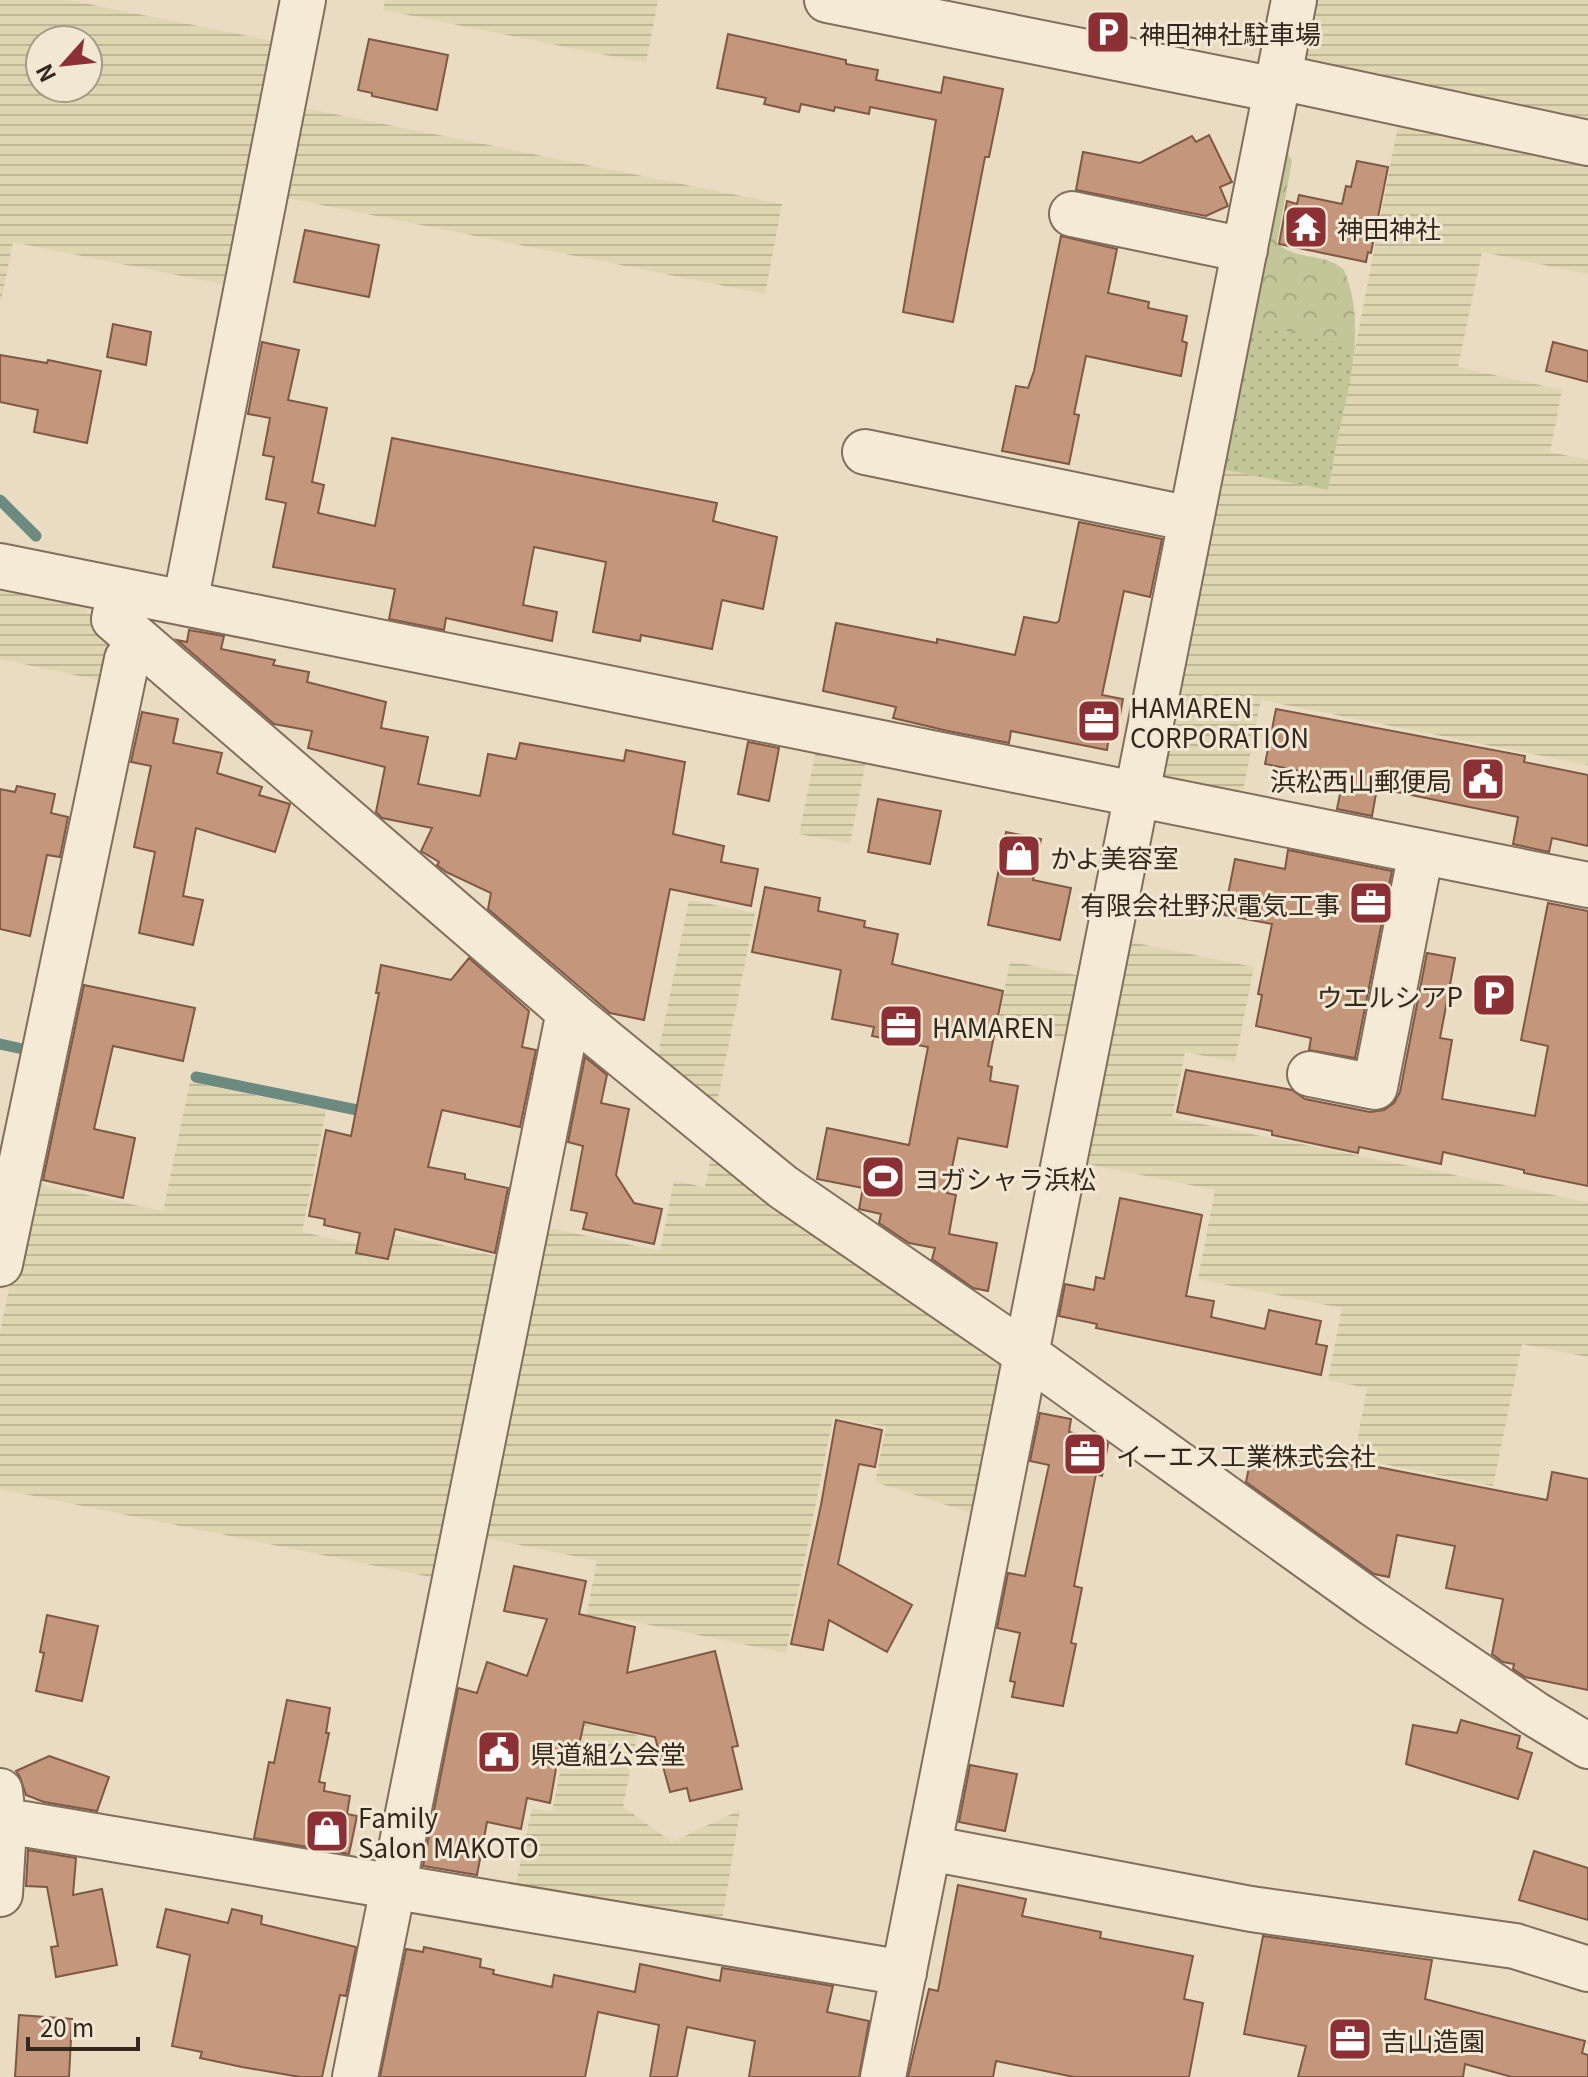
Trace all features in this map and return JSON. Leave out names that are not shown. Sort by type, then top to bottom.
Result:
[{"type":"street","points":[[185,603],[303,0]]},
{"type":"street","points":[[827,0],[1588,143]]},
{"type":"street","points":[[883,2077],[1294,0]]},
{"type":"street","points":[[1072,214],[1245,250]]},
{"type":"street","points":[[865,452],[1191,519]]},
{"type":"street","points":[[0,566],[1588,885]]},
{"type":"street","points":[[120,590],[114,619],[574,1016],[783,1187],[1026,1354],[1372,1603],[1535,1714],[1588,1746]]},
{"type":"street","points":[[0,1264],[127,659],[141,642]]},
{"type":"street","points":[[1310,1074],[1375,1087],[1421,852]]},
{"type":"street","points":[[355,2077],[566,1026],[574,1016]]},
{"type":"street","points":[[2,1808],[24,1824],[904,1973]]},
{"type":"street","points":[[0,1894],[2,1808]]},
{"type":"street","points":[[929,1848],[1251,1909],[1515,1946],[1588,1969]]},
{"type":"shaded area","points":[[0,0],[68,0],[278,42],[231,286],[13,242],[0,305]]},
{"type":"shaded area","points":[[385,0],[658,0],[646,63],[383,10]]},
{"type":"shaded area","points":[[1308,0],[1588,0],[1588,129],[1303,68]]},
{"type":"shaded area","points":[[299,107],[782,204],[765,294],[282,197]]},
{"type":"shaded area","points":[[1398,125],[1588,166],[1588,274],[1482,252],[1458,367],[1562,390],[1550,452],[1588,460],[1588,765],[1261,700],[1242,796],[1161,781],[1215,468],[1328,490]]},
{"type":"shaded area","points":[[0,585],[81,602],[108,641],[112,662],[108,682],[0,659]]},
{"type":"shaded area","points":[[816,750],[866,760],[850,844],[799,834]]},
{"type":"shaded area","points":[[689,900],[755,913],[715,1113],[656,1065]]},
{"type":"shaded area","points":[[1121,940],[1254,967],[1235,1062],[1185,1052],[1172,1118],[1588,1202],[1588,1357],[1522,1344],[1493,1486],[1354,1458],[1367,1388],[1328,1380],[1342,1308],[1198,1279],[1215,1190],[1078,1162]]},
{"type":"shaded area","points":[[1010,961],[1086,977],[1073,1041],[998,1025]]},
{"type":"shaded area","points":[[190,1082],[326,1110],[302,1232],[376,1248],[379,1232],[505,1258],[440,1579],[0,1489],[0,1332],[31,1183],[163,1211]]},
{"type":"shaded area","points":[[713,1147],[1003,1355],[980,1516],[875,1482],[886,1427],[833,1417],[786,1653],[621,1619],[616,1640],[583,1633],[597,1561],[477,1536],[540,1226],[660,1251],[674,1181],[705,1187]]},
{"type":"shaded area","points":[[570,1721],[637,1735],[623,1807],[672,1842],[740,1810],[721,1928],[514,1893],[532,1808],[552,1812]]},
{"type":"green space","points":[[1286,150],[1292,161],[1277,242],[1291,252],[1337,264],[1344,270],[1355,317],[1352,367],[1332,464],[1237,413],[1277,158]]},
{"type":"green space","points":[[1244,322],[1355,346],[1328,490],[1215,468]]},
{"type":"building","points":[[728,34],[846,60],[846,64],[878,70],[876,80],[941,93],[944,77],[1003,89],[989,157],[985,157],[953,322],[903,312],[936,120],[870,107],[869,114],[801,104],[799,112],[764,104],[766,98],[717,88]]},
{"type":"building","points":[[369,39],[448,55],[437,110],[358,90]]},
{"type":"building","points":[[1209,135],[1232,182],[1220,187],[1228,206],[1206,216],[1076,190],[1083,152],[1140,163],[1192,136],[1196,142]]},
{"type":"building","points":[[1357,161],[1388,167],[1371,253],[1368,252],[1366,262],[1279,244],[1287,201],[1297,204],[1299,195],[1342,204],[1346,186],[1351,187]]},
{"type":"building","points":[[305,230],[379,245],[369,297],[294,282]]},
{"type":"building","points":[[1061,236],[1117,249],[1108,293],[1149,302],[1148,308],[1187,316],[1182,341],[1187,343],[1181,376],[1086,356],[1074,414],[1079,415],[1069,464],[1002,451],[1016,386],[1028,388],[1034,371]]},
{"type":"building","points":[[113,324],[151,332],[146,365],[107,357]]},
{"type":"building","points":[[262,342],[299,350],[288,400],[327,408],[312,482],[324,485],[318,513],[375,526],[392,438],[717,503],[713,521],[777,537],[763,609],[722,600],[712,649],[641,635],[640,641],[593,632],[606,562],[534,547],[523,605],[557,612],[552,641],[446,618],[444,630],[389,619],[395,589],[273,567],[286,503],[266,499],[274,457],[263,455],[270,418],[248,414]]},
{"type":"building","points":[[1553,342],[1588,351],[1588,382],[1546,371]]},
{"type":"building","points":[[0,355],[47,363],[48,360],[101,371],[87,443],[34,432],[38,410],[0,402]]},
{"type":"building","points":[[1079,522],[1162,539],[1150,597],[1124,591],[1102,695],[1123,699],[1117,731],[1110,729],[1107,750],[1011,731],[1009,743],[948,731],[893,718],[896,707],[823,691],[836,623],[1015,655],[1024,617],[1059,621]]},
{"type":"building","points":[[189,630],[224,636],[221,649],[275,660],[273,665],[309,672],[307,682],[386,702],[381,728],[428,737],[418,784],[480,796],[488,754],[516,759],[520,743],[624,761],[626,750],[685,762],[673,834],[724,846],[721,862],[758,869],[751,906],[670,889],[644,1020],[610,1013],[488,909],[491,893],[446,872],[437,865],[439,862],[421,851],[432,828],[382,818],[376,812],[385,767],[308,748],[312,731],[274,724],[177,640],[187,642]]},
{"type":"building","points":[[1276,709],[1525,756],[1524,762],[1588,775],[1588,846],[1552,838],[1549,852],[1513,844],[1518,817],[1377,788],[1372,816],[1337,809],[1343,779],[1265,764]]},
{"type":"building","points":[[142,712],[178,719],[173,743],[222,753],[217,773],[262,787],[259,795],[290,804],[275,852],[196,828],[183,896],[203,900],[193,945],[139,933],[155,852],[134,847],[151,766],[131,762]]},
{"type":"building","points":[[748,742],[779,748],[769,801],[738,794]]},
{"type":"building","points":[[17,786],[55,794],[51,813],[68,817],[60,857],[47,855],[30,936],[0,929],[0,789],[15,792]]},
{"type":"building","points":[[878,799],[941,811],[930,864],[868,852]]},
{"type":"building","points":[[1006,832],[1041,839],[1033,880],[1071,888],[1060,940],[988,925]]},
{"type":"building","points":[[1288,850],[1392,871],[1355,1058],[1309,1050],[1311,1038],[1256,1026],[1262,995],[1258,994],[1272,924],[1224,915],[1235,859],[1285,869]]},
{"type":"building","points":[[765,887],[820,898],[818,911],[865,921],[864,927],[898,934],[892,964],[1003,991],[988,1066],[992,1067],[990,1081],[1018,1086],[1007,1147],[958,1138],[947,1193],[956,1195],[949,1234],[997,1243],[988,1291],[973,1288],[932,1259],[935,1248],[909,1243],[879,1223],[881,1214],[859,1209],[863,1188],[817,1179],[827,1128],[909,1145],[928,1047],[872,1036],[874,1027],[832,1019],[841,970],[752,952]]},
{"type":"building","points":[[1548,903],[1588,911],[1588,1186],[1443,1152],[1441,1164],[1359,1147],[1358,1153],[1272,1135],[1272,1131],[1177,1112],[1186,1070],[1292,1090],[1305,1099],[1370,1112],[1384,1110],[1394,1103],[1400,1092],[1427,953],[1455,958],[1440,1038],[1452,1040],[1442,1099],[1535,1116],[1548,1046],[1521,1040]]},
{"type":"building","points":[[469,958],[529,1011],[522,1047],[536,1050],[520,1127],[442,1110],[428,1167],[465,1174],[465,1179],[508,1188],[495,1253],[395,1229],[388,1259],[356,1253],[360,1233],[324,1225],[325,1219],[309,1216],[326,1130],[351,1136],[379,993],[376,993],[381,965],[451,980]]},
{"type":"building","points":[[84,985],[195,1008],[183,1061],[113,1046],[94,1129],[135,1138],[123,1198],[43,1180]]},
{"type":"building","points":[[585,1057],[607,1075],[601,1103],[629,1109],[616,1175],[634,1203],[662,1209],[654,1244],[583,1229],[587,1213],[571,1210],[583,1146],[568,1142]]},
{"type":"building","points":[[1120,1198],[1202,1215],[1186,1296],[1214,1301],[1211,1317],[1265,1329],[1269,1310],[1321,1321],[1316,1344],[1327,1346],[1321,1375],[1096,1328],[1097,1324],[1059,1316],[1065,1284],[1094,1290],[1096,1277],[1104,1279]]},
{"type":"building","points":[[1040,1413],[1071,1419],[1069,1432],[1101,1439],[1108,1444],[1102,1476],[1096,1474],[1074,1586],[1082,1588],[1071,1643],[1076,1644],[1063,1706],[1012,1697],[1015,1682],[1010,1681],[1020,1633],[997,1628],[1008,1573],[1025,1576],[1049,1465],[1030,1461]]},
{"type":"building","points":[[836,1420],[882,1430],[875,1467],[859,1464],[838,1564],[912,1605],[887,1652],[829,1620],[823,1650],[791,1644]]},
{"type":"building","points":[[1254,1443],[1547,1500],[1552,1472],[1588,1479],[1588,1690],[1525,1677],[1513,1669],[1514,1664],[1503,1662],[1492,1654],[1503,1599],[1446,1588],[1455,1546],[1397,1535],[1389,1577],[1374,1574],[1246,1482]]},
{"type":"building","points":[[514,1566],[586,1581],[579,1614],[635,1627],[627,1673],[715,1651],[738,1746],[732,1747],[742,1789],[690,1801],[687,1788],[670,1792],[655,1737],[584,1722],[578,1750],[560,1746],[550,1803],[527,1798],[521,1829],[487,1822],[477,1875],[423,1866],[458,1688],[477,1693],[487,1662],[527,1676],[547,1619],[504,1611]]},
{"type":"building","points":[[47,1615],[98,1626],[82,1701],[36,1691],[44,1653],[40,1652]]},
{"type":"building","points":[[287,1700],[330,1708],[326,1733],[329,1733],[319,1782],[325,1783],[324,1791],[350,1796],[347,1814],[357,1816],[349,1854],[254,1838],[269,1762],[274,1763]]},
{"type":"building","points":[[1461,1720],[1520,1736],[1517,1748],[1532,1753],[1518,1799],[1406,1764],[1413,1725],[1457,1733]]},
{"type":"building","points":[[49,1756],[109,1777],[97,1811],[44,1802],[26,1795],[16,1771]]},
{"type":"building","points":[[970,1765],[1017,1774],[1005,1831],[959,1822]]},
{"type":"building","points":[[28,1850],[76,1858],[73,1895],[102,1889],[117,1965],[56,1977],[51,1947],[58,1946],[47,1887],[26,1886]]},
{"type":"building","points":[[1534,1851],[1588,1868],[1588,1920],[1519,1900]]},
{"type":"building","points":[[958,1885],[1026,1899],[1022,1916],[1101,1932],[1100,1938],[1193,1956],[1184,1999],[1203,2003],[1189,2077],[1074,2077],[996,2061],[993,2077],[908,2077],[929,1989],[938,1991]]},
{"type":"building","points":[[166,1909],[228,1923],[232,1909],[262,1916],[261,1924],[356,1947],[346,1996],[340,1995],[322,2077],[300,2077],[242,2067],[200,2058],[202,2052],[172,2046],[190,1955],[157,1947]]},
{"type":"building","points":[[1263,1936],[1432,1960],[1425,1999],[1585,2041],[1582,2053],[1588,2055],[1588,2077],[1512,2077],[1465,2064],[1463,2077],[1298,2077],[1306,2046],[1244,2034]]},
{"type":"building","points":[[424,1947],[481,1959],[480,1967],[494,1970],[493,1974],[552,1987],[554,1975],[635,1992],[640,1964],[720,1981],[722,1968],[833,1986],[827,2012],[869,2021],[859,2077],[749,2077],[755,2041],[687,2027],[677,2077],[650,2077],[659,2025],[598,2012],[585,2077],[380,2077],[406,1949],[423,1952]]},
{"type":"building","points":[[19,2015],[72,2019],[69,2077],[15,2077]]},
{"type":"waterway","points":[[0,500],[36,536]]},
{"type":"waterway","points":[[0,1044],[23,1049]]},
{"type":"waterway","points":[[196,1077],[362,1111]]},
{"type":"place","name":"神田神社駐車場","points":[[1108,32]]},
{"type":"place","name":"神田神社","points":[[1306,227]]},
{"type":"place","name":"HAMAREN CORPORATION","points":[[1099,721]]},
{"type":"place","name":"浜松西山郵便局","points":[[1483,779]]},
{"type":"place","name":"かよ美容室","points":[[1019,856]]},
{"type":"place","name":"有限会社野沢電気工事","points":[[1371,903]]},
{"type":"place","name":"ウエルシアP","points":[[1494,995]]},
{"type":"place","name":"HAMAREN","points":[[901,1026]]},
{"type":"place","name":"ヨガシャラ浜松","points":[[883,1177]]},
{"type":"place","name":"イーエス工業株式会社","points":[[1085,1454]]},
{"type":"place","name":"県道組公会堂","points":[[499,1752]]},
{"type":"place","name":"Family Salon MAKOTO","points":[[327,1831]]},
{"type":"place","name":"吉山造園","points":[[1350,2039]]}]
